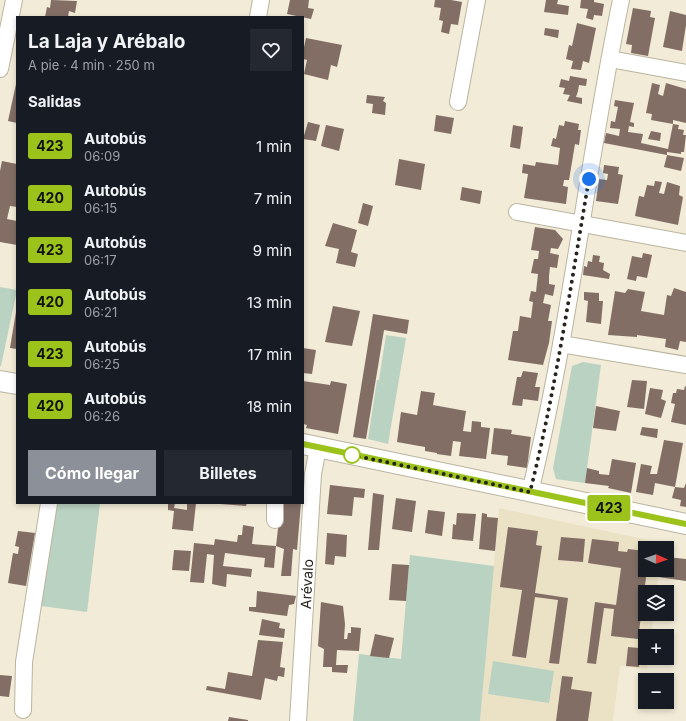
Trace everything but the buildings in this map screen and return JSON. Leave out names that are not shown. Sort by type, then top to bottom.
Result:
[{"type":"main road","points":[[0,381],[16,384]]},
{"type":"main road","points":[[311,446],[686,524]]},
{"type":"street","points":[[0,69],[14,0]]},
{"type":"street","points":[[258,16],[261,0]]},
{"type":"street","points":[[458,102],[477,0]]},
{"type":"street","points":[[530,492],[561,344],[621,0]]},
{"type":"street","points":[[610,59],[686,73]]},
{"type":"street","points":[[517,212],[686,243]]},
{"type":"street","points":[[561,344],[686,365]]},
{"type":"street","name":"Arévalo","points":[[298,721],[313,474],[311,446]]},
{"type":"street","points":[[23,710],[24,662],[48,504]]},
{"type":"street","points":[[275,504],[275,520]]},
{"type":"shaded area","points":[[499,508],[653,541],[638,541],[638,577],[658,577],[657,585],[638,585],[638,621],[653,621],[652,629],[638,629],[638,665],[647,665],[647,669],[620,666],[613,721],[480,721]]},
{"type":"green space","points":[[0,287],[16,290],[16,295],[0,366]]},
{"type":"green space","points":[[386,335],[406,338],[388,444],[368,439]]},
{"type":"green space","points":[[583,362],[601,365],[585,483],[556,479],[553,468],[572,366]]},
{"type":"green space","points":[[54,504],[100,504],[87,612],[41,606]]},
{"type":"green space","points":[[410,555],[494,566],[480,721],[353,721],[359,654],[401,659]]},
{"type":"green space","points":[[493,661],[554,671],[549,703],[488,694]]},
{"type":"bus line","name":"423","points":[[304,444],[686,524]]},
{"type":"route","points":[[352,455],[530,492],[561,344],[589,179]]}]
